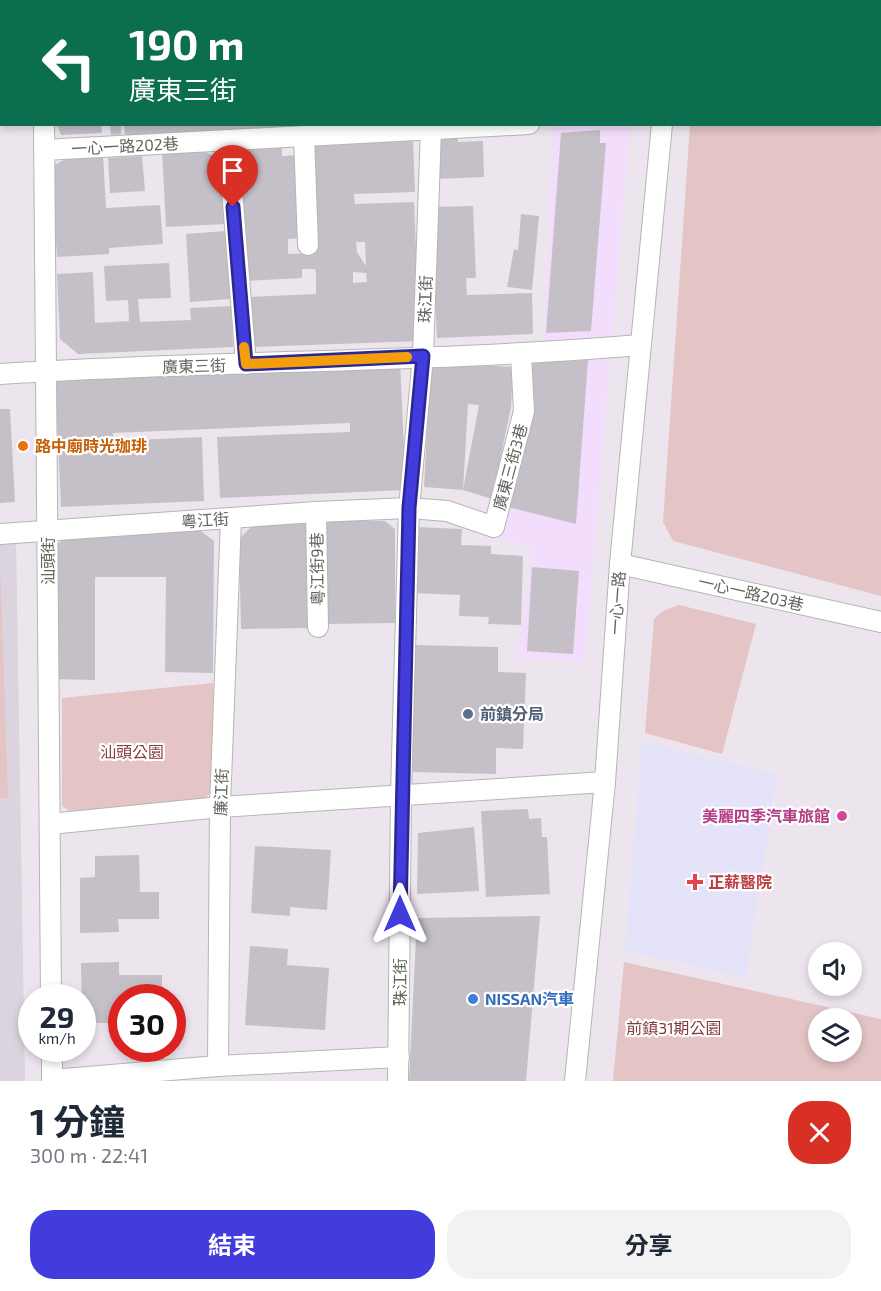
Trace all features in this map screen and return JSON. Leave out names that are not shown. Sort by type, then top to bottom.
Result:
[{"type":"street","name":"汕頭街","points":[[44,126],[51,984]]},
{"type":"street","name":"一心一路202巷","points":[[44,150],[490,126]]},
{"type":"street","name":"一心一路","points":[[575,1081],[605,782],[620,564],[662,126]]},
{"type":"street","name":"珠江街","points":[[398,1081],[401,795],[409,508],[423,356],[431,129]]},
{"type":"street","points":[[304,136],[308,245]]},
{"type":"street","points":[[228,140],[246,364]]},
{"type":"street","name":"廣東三街","points":[[0,374],[423,356],[521,355],[640,345]]},
{"type":"street","name":"廣東三街3巷","points":[[409,508],[447,511],[494,527],[524,411],[521,355]]},
{"type":"street","name":"粵江街","points":[[0,534],[316,512],[409,508]]},
{"type":"street","name":"粵江街9巷","points":[[316,512],[318,627]]},
{"type":"street","name":"廉江街","points":[[218,1066],[220,807],[231,518]]},
{"type":"street","name":"一心一路203巷","points":[[620,564],[881,622]]},
{"type":"street","points":[[50,825],[220,807],[605,782]]},
{"type":"street","points":[[52,1062],[52,1081],[218,1066],[399,1057]]},
{"type":"shaded area","points":[[554,126],[630,126],[585,661],[517,660],[533,550],[500,538],[506,523],[544,339]]},
{"type":"shaded area","points":[[16,538],[23,984],[18,984],[18,1062],[25,1062],[25,1081],[0,1081],[0,539]]},
{"type":"shaded area","name":"正薪醫院","points":[[642,742],[777,774],[746,977],[625,951]]},
{"type":"green space","points":[[690,126],[881,126],[881,596],[673,541],[663,522]]},
{"type":"green space","points":[[0,562],[8,798],[0,798]]},
{"type":"green space","points":[[679,605],[756,624],[722,754],[645,733],[654,619],[663,611]]},
{"type":"green space","name":"汕頭公園","points":[[213,683],[214,790],[197,805],[79,817],[62,806],[62,698]]},
{"type":"green space","name":"前鎮31期公園","points":[[624,962],[831,1008],[808,1008],[808,1062],[862,1062],[862,1015],[881,1019],[881,1081],[613,1081]]},
{"type":"building","points":[[58,126],[101,126],[102,133],[61,135]]},
{"type":"building","points":[[110,126],[121,126],[121,134],[111,135]]},
{"type":"building","points":[[124,126],[300,126],[125,135]]},
{"type":"building","points":[[600,130],[600,143],[606,143],[591,331],[546,333],[561,133]]},
{"type":"building","points":[[458,138],[458,142],[483,141],[484,177],[436,179],[434,140]]},
{"type":"building","points":[[413,140],[415,192],[354,194],[355,204],[414,202],[420,341],[251,347],[249,297],[316,294],[316,274],[315,269],[302,269],[302,278],[246,281],[241,156],[252,145],[282,143],[282,156],[300,155],[304,238],[288,239],[288,254],[314,253],[310,143]],"holes":[[[356,242],[365,242],[366,266],[357,252]],[[353,272],[366,273],[367,282],[353,283]]]},
{"type":"building","points":[[200,149],[221,160],[225,224],[166,227],[162,151]]},
{"type":"building","points":[[103,155],[106,208],[160,205],[163,244],[109,248],[109,254],[57,257],[51,167],[69,157]]},
{"type":"building","points":[[142,156],[145,191],[110,193],[108,158]]},
{"type":"building","points":[[473,206],[476,278],[466,278],[467,295],[532,293],[533,334],[437,338],[431,207]]},
{"type":"building","points":[[521,214],[539,216],[532,290],[507,287],[514,249],[518,250]]},
{"type":"building","points":[[226,231],[230,299],[190,302],[186,234]]},
{"type":"building","points":[[169,263],[171,298],[138,299],[140,322],[191,320],[190,308],[231,306],[233,347],[78,354],[60,339],[57,274],[93,272],[95,323],[129,321],[128,300],[106,301],[104,266]]},
{"type":"building","points":[[588,360],[576,524],[508,507],[528,362]]},
{"type":"building","points":[[431,362],[513,367],[511,407],[492,499],[463,490],[424,487]],"holes":[[[468,404],[479,405],[463,490]]]},
{"type":"building","points":[[400,363],[406,490],[220,498],[217,437],[350,432],[350,423],[113,433],[113,441],[202,437],[204,501],[61,507],[55,377]]},
{"type":"building","points":[[0,409],[10,409],[15,502],[0,503]]},
{"type":"building","points":[[322,521],[385,521],[395,529],[395,623],[324,624]]},
{"type":"building","points":[[309,523],[311,628],[241,629],[239,539],[253,525]]},
{"type":"building","points":[[416,527],[462,529],[461,545],[491,546],[491,554],[523,556],[521,625],[488,624],[489,617],[459,616],[460,595],[414,593]]},
{"type":"building","points":[[197,528],[214,541],[213,673],[165,672],[166,577],[95,577],[95,680],[52,679],[53,551],[67,532]]},
{"type":"building","points":[[532,567],[579,571],[573,654],[527,651]]},
{"type":"building","name":"前鎮分局","points":[[414,645],[498,647],[498,672],[526,673],[523,749],[496,748],[496,774],[411,772]]},
{"type":"building","points":[[528,809],[529,819],[541,818],[542,837],[547,837],[550,894],[486,897],[481,811]]},
{"type":"building","points":[[474,827],[479,891],[417,894],[418,833]]},
{"type":"building","points":[[255,846],[331,850],[327,910],[290,907],[290,916],[251,913]]},
{"type":"building","points":[[139,855],[140,892],[159,892],[159,919],[118,919],[119,932],[80,933],[80,878],[95,877],[95,856]]},
{"type":"building","name":"NISSAN汽車","points":[[540,916],[526,1081],[409,1081],[417,918]]},
{"type":"building","points":[[250,946],[288,949],[287,965],[329,968],[325,1030],[245,1025]]},
{"type":"building","points":[[119,962],[119,975],[162,975],[162,984],[108,984],[108,1023],[96,1023],[96,984],[81,984],[81,963]]},
{"type":"slow traffic","points":[[244,347],[246,364],[407,357]]},
{"type":"place","name":"路中廟時光珈琲","points":[[23,446]]},
{"type":"place","name":"前鎮分局","points":[[468,714]]},
{"type":"place","name":"美麗四季汽車旅館","points":[[842,816]]},
{"type":"place","name":"正薪醫院","points":[[695,882]]},
{"type":"place","name":"NISSAN汽車","points":[[473,999]]},
{"type":"route","points":[[233,207],[246,364],[423,356],[409,508],[400,914]]}]
